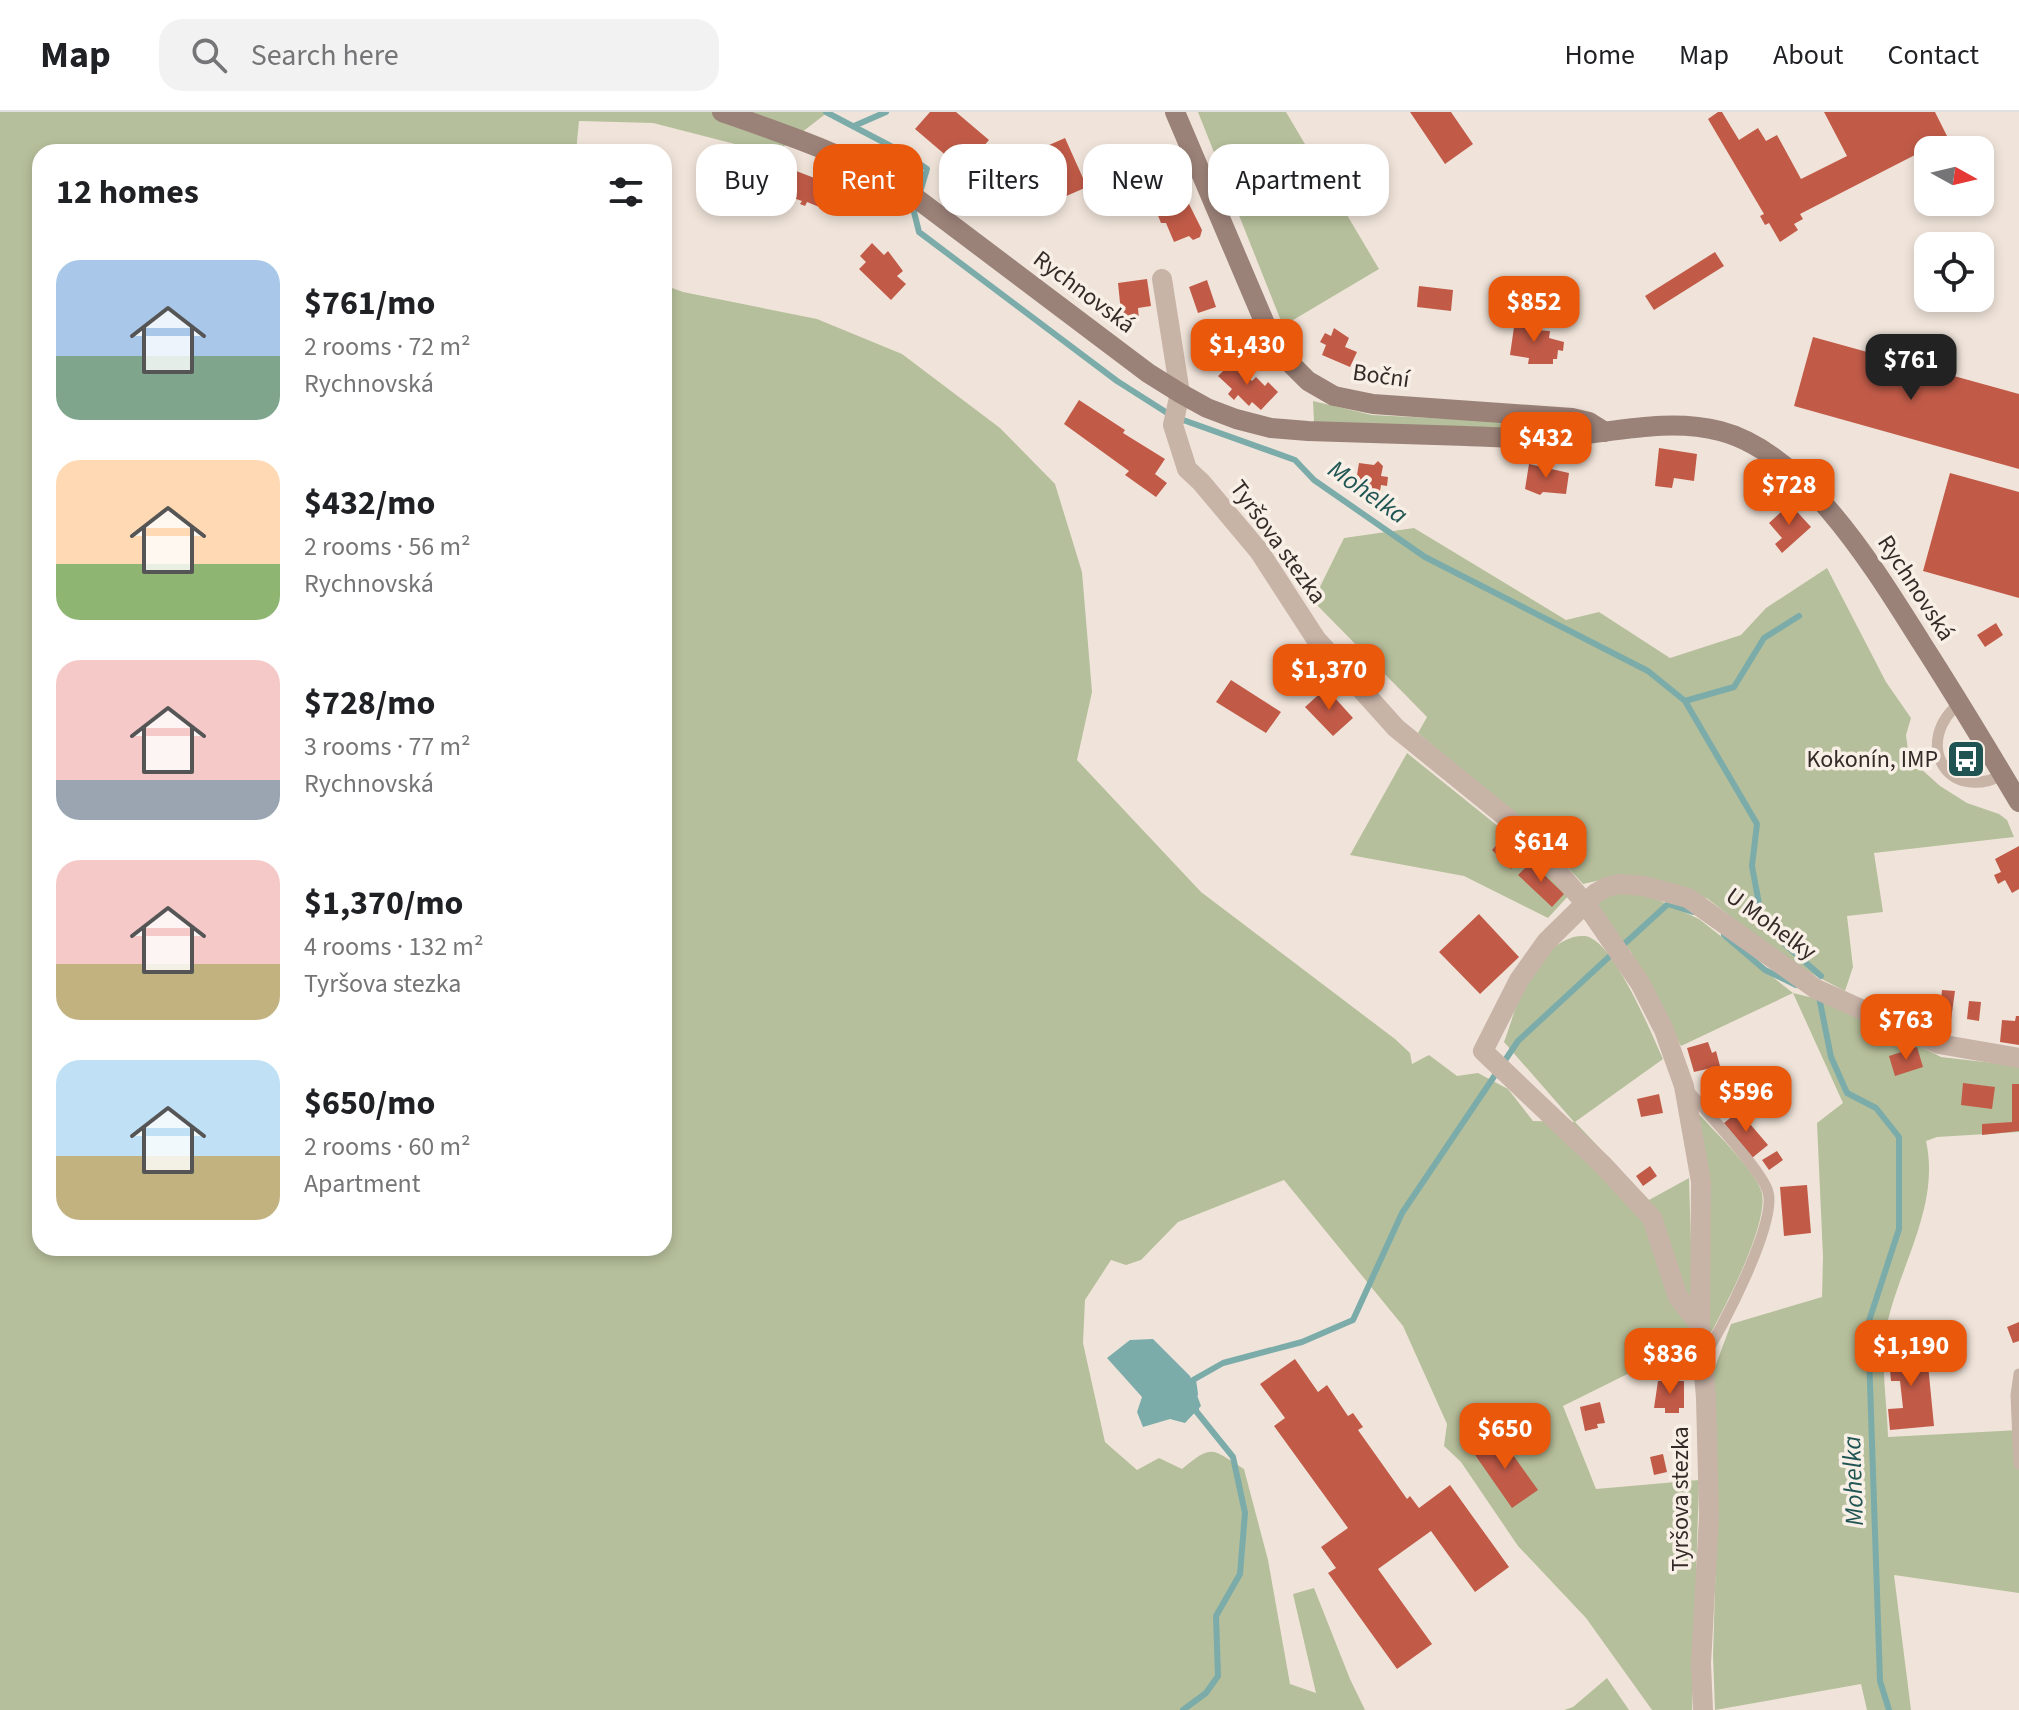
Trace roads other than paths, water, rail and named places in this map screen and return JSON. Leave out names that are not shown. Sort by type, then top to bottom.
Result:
[{"type":"street","name":"Rychnovská","points":[[722,112],[869,169],[904,189],[1148,373],[1176,408],[1207,408],[1271,428],[1542,438],[1657,426],[1704,428],[1738,437],[1774,459],[1822,503],[1853,539],[1879,574],[2019,802]]},
{"type":"street","name":"Boční","points":[[1175,112],[1266,326],[1287,360],[1308,381],[1334,396],[1373,404],[1572,418],[1605,432]]},
{"type":"street","name":"Tyršova stezka","points":[[1162,279],[1176,408],[1187,469],[1259,551],[1316,639],[1396,728],[1523,831],[1585,903],[1640,983],[1664,1030],[1684,1086],[1701,1182],[1700,1325],[1706,1398],[1709,1516],[1701,1664],[1703,1710]]},
{"type":"street","name":"U Mohelky","points":[[1700,1325],[1678,1297],[1652,1218],[1603,1165],[1483,1051],[1519,980],[1546,942],[1596,893],[1619,884],[1644,886],[1688,898],[1816,989],[1939,1044],[2019,1058]]},
{"type":"lane","points":[[1960,703],[1944,720],[1937,741],[1940,761],[1954,778],[1972,783],[2003,775]]},
{"type":"lane","points":[[1684,1086],[1763,1181],[1769,1202],[1765,1229],[1745,1277],[1715,1340],[1702,1358]]},
{"type":"lane","points":[[2019,1374],[2016,1395],[2019,1464]]},
{"type":"water","points":[[1153,1339],[1190,1376],[1201,1406],[1185,1423],[1170,1419],[1143,1427],[1137,1412],[1142,1397],[1107,1358],[1130,1340]]},
{"type":"waterway","name":"Mohelka","points":[[826,112],[904,153],[927,169],[914,212],[919,232],[1117,381],[1172,416],[1295,460],[1314,480],[1425,557],[1648,671],[1685,701],[1757,824],[1752,866],[1760,909],[1770,931],[1821,976]]},
{"type":"waterway","points":[[854,126],[886,112]]},
{"type":"waterway","points":[[1685,701],[1734,687],[1764,638],[1799,616]]},
{"type":"waterway","points":[[1622,946],[1668,904],[1693,912]]},
{"type":"waterway","points":[[1724,935],[1765,970],[1796,985]]},
{"type":"waterway","points":[[1195,1394],[1193,1380],[1223,1363],[1302,1342],[1353,1320],[1402,1213],[1518,1041],[1611,955]]},
{"type":"waterway","name":"Mohelka","points":[[1817,996],[1831,1057],[1847,1093],[1876,1108],[1899,1137],[1899,1229],[1868,1324],[1880,1681],[1889,1710]]},
{"type":"waterway","points":[[1183,1710],[1206,1693],[1218,1676],[1216,1616],[1240,1574],[1245,1513],[1233,1457],[1196,1411],[1196,1406]]},
{"type":"place","name":"Kokonín, IMP","points":[[1966,759]]}]
